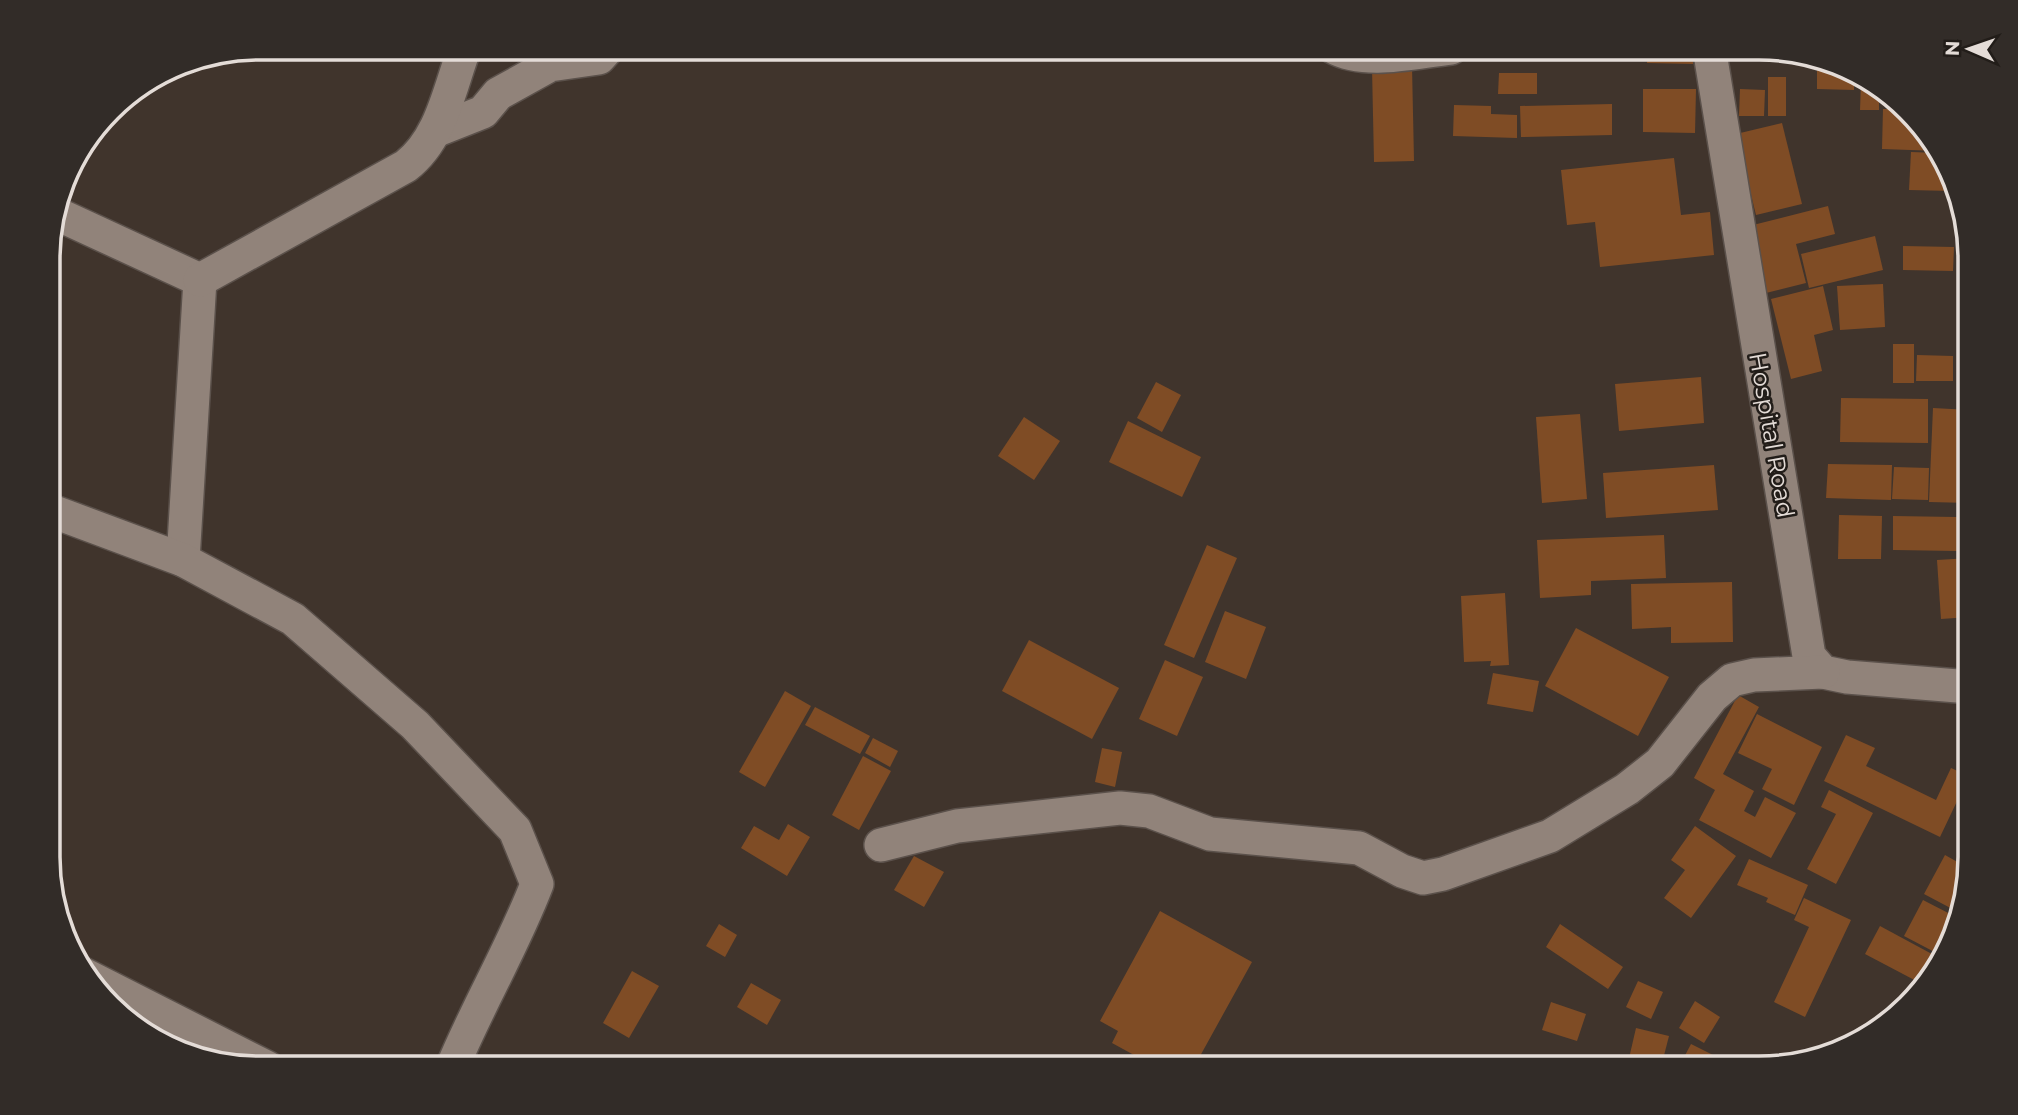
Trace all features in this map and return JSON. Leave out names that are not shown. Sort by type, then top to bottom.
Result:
[{"type":"street","points":[[200,280],[406,166],[423,153],[435,131],[460,60]]},
{"type":"street","points":[[435,131],[483,111],[498,94],[550,65],[585,60]]},
{"type":"street","name":"Hospital Road","points":[[1711,60],[1809,656],[1823,672]]},
{"type":"street","points":[[64,216],[200,280]]},
{"type":"street","points":[[183,560],[200,280]]},
{"type":"street","points":[[60,514],[183,560],[293,619],[415,725],[515,830],[537,884],[517,936],[471,1021],[457,1056]]},
{"type":"street","points":[[881,845],[957,826],[1120,808],[1149,811],[1210,834],[1359,848],[1402,871],[1423,878],[1443,874],[1549,836],[1627,789],[1660,763],[1712,697],[1732,680],[1754,674],[1823,672],[1847,677],[1958,686]]},
{"type":"street","points":[[108,987],[242,1055]]},
{"type":"building","points":[[1647,60],[1693,60],[1693,64],[1647,63]]},
{"type":"building","points":[[1412,66],[1414,161],[1374,162],[1372,67]]},
{"type":"building","points":[[1817,68],[1854,84],[1854,90],[1817,89]]},
{"type":"building","points":[[1499,73],[1537,73],[1537,94],[1498,94]]},
{"type":"building","points":[[1768,77],[1786,77],[1786,116],[1768,116]]},
{"type":"building","points":[[1861,88],[1879,100],[1879,110],[1860,110]]},
{"type":"building","points":[[1643,89],[1696,89],[1695,133],[1643,132]]},
{"type":"building","points":[[1740,89],[1765,90],[1764,116],[1739,116]]},
{"type":"building","points":[[1612,104],[1612,135],[1521,137],[1520,106]]},
{"type":"building","points":[[1454,105],[1491,106],[1491,114],[1517,115],[1517,138],[1453,136]]},
{"type":"building","points":[[1883,109],[1891,109],[1926,151],[1882,149]]},
{"type":"building","points":[[1782,123],[1802,204],[1756,215],[1736,134]]},
{"type":"building","points":[[1911,152],[1928,153],[1946,191],[1909,190]]},
{"type":"building","points":[[1674,158],[1681,215],[1710,212],[1714,255],[1600,267],[1595,222],[1567,225],[1561,170]]},
{"type":"building","points":[[1828,206],[1835,234],[1796,244],[1806,283],[1766,293],[1749,226]]},
{"type":"building","points":[[1875,236],[1883,270],[1809,288],[1801,254]]},
{"type":"building","points":[[1903,246],[1954,247],[1953,271],[1903,270]]},
{"type":"building","points":[[1883,284],[1885,327],[1840,330],[1837,286]]},
{"type":"building","points":[[1823,286],[1833,330],[1814,335],[1822,371],[1791,379],[1771,299]]},
{"type":"building","points":[[1893,344],[1914,344],[1914,383],[1893,383]]},
{"type":"building","points":[[1917,355],[1953,356],[1953,381],[1916,381]]},
{"type":"building","points":[[1701,377],[1704,423],[1619,431],[1615,384]]},
{"type":"building","points":[[1156,382],[1181,395],[1162,432],[1137,418]]},
{"type":"building","points":[[1841,398],[1928,399],[1928,443],[1840,442]]},
{"type":"building","points":[[1933,408],[1958,409],[1958,503],[1929,502]]},
{"type":"building","points":[[1580,414],[1587,499],[1542,503],[1536,417]]},
{"type":"building","points":[[1024,417],[1060,441],[1034,480],[998,456]]},
{"type":"building","points":[[1128,421],[1201,457],[1182,497],[1109,462]]},
{"type":"building","points":[[1828,464],[1892,465],[1891,500],[1826,498]]},
{"type":"building","points":[[1714,465],[1718,510],[1606,518],[1603,473]]},
{"type":"building","points":[[1894,467],[1929,468],[1928,500],[1892,499]]},
{"type":"building","points":[[1839,515],[1882,516],[1881,559],[1838,559]]},
{"type":"building","points":[[1893,516],[1957,517],[1957,551],[1893,550]]},
{"type":"building","points":[[1664,535],[1666,578],[1591,581],[1591,595],[1540,598],[1537,540]]},
{"type":"building","points":[[1207,545],[1237,558],[1194,658],[1164,645]]},
{"type":"building","points":[[1958,559],[1958,618],[1941,619],[1937,560]]},
{"type":"building","points":[[1732,582],[1733,642],[1671,643],[1671,627],[1632,629],[1631,584]]},
{"type":"building","points":[[1505,593],[1509,665],[1490,666],[1491,661],[1464,662],[1461,596]]},
{"type":"building","points":[[1225,611],[1266,627],[1246,679],[1205,662]]},
{"type":"building","points":[[1576,628],[1669,677],[1638,736],[1545,686]]},
{"type":"building","points":[[1029,640],[1119,688],[1092,739],[1002,691]]},
{"type":"building","points":[[1165,660],[1203,677],[1177,736],[1139,719]]},
{"type":"building","points":[[1493,673],[1539,681],[1533,712],[1487,704]]},
{"type":"building","points":[[785,691],[811,706],[765,787],[739,772]]},
{"type":"building","points":[[1738,695],[1759,707],[1723,774],[1754,791],[1744,811],[1755,817],[1765,797],[1796,813],[1771,858],[1699,820],[1715,790],[1694,778]]},
{"type":"building","points":[[815,707],[870,736],[860,754],[805,725]]},
{"type":"building","points":[[1757,714],[1822,747],[1794,805],[1762,789],[1772,769],[1738,753]]},
{"type":"building","points":[[1846,735],[1875,748],[1866,766],[1936,800],[1951,768],[1958,771],[1958,799],[1940,837],[1824,781]]},
{"type":"building","points":[[873,738],[898,751],[890,767],[865,753]]},
{"type":"building","points":[[1102,748],[1122,752],[1115,787],[1095,782]]},
{"type":"building","points":[[863,756],[891,771],[859,830],[832,815]]},
{"type":"building","points":[[1829,790],[1873,813],[1836,884],[1807,869],[1836,814],[1821,807]]},
{"type":"building","points":[[788,824],[810,837],[787,876],[741,848],[754,826],[779,840]]},
{"type":"building","points":[[1695,826],[1736,856],[1691,918],[1664,898],[1685,870],[1671,860]]},
{"type":"building","points":[[1945,855],[1958,862],[1952,909],[1924,894]]},
{"type":"building","points":[[914,856],[944,872],[924,907],[894,890]]},
{"type":"building","points":[[1749,859],[1808,885],[1795,915],[1766,902],[1768,898],[1737,885]]},
{"type":"building","points":[[1804,898],[1851,920],[1805,1017],[1774,1002],[1809,927],[1794,920]]},
{"type":"building","points":[[1923,900],[1950,914],[1934,952],[1904,936]]},
{"type":"building","points":[[1160,911],[1252,962],[1200,1055],[1135,1055],[1112,1043],[1118,1031],[1100,1021]]},
{"type":"building","points":[[719,924],[737,935],[725,957],[706,946]]},
{"type":"building","points":[[1560,924],[1623,967],[1608,989],[1546,947]]},
{"type":"building","points":[[1880,926],[1932,954],[1915,980],[1865,954]]},
{"type":"building","points":[[632,971],[659,986],[629,1038],[603,1023]]},
{"type":"building","points":[[1638,981],[1663,992],[1651,1019],[1626,1007]]},
{"type":"building","points":[[751,983],[781,1000],[767,1025],[737,1007]]},
{"type":"building","points":[[1695,1001],[1720,1017],[1704,1043],[1679,1028]]},
{"type":"building","points":[[1551,1002],[1586,1014],[1577,1041],[1542,1030]]},
{"type":"building","points":[[1636,1028],[1669,1036],[1664,1055],[1630,1055]]},
{"type":"building","points":[[1691,1044],[1713,1055],[1685,1055]]}]
